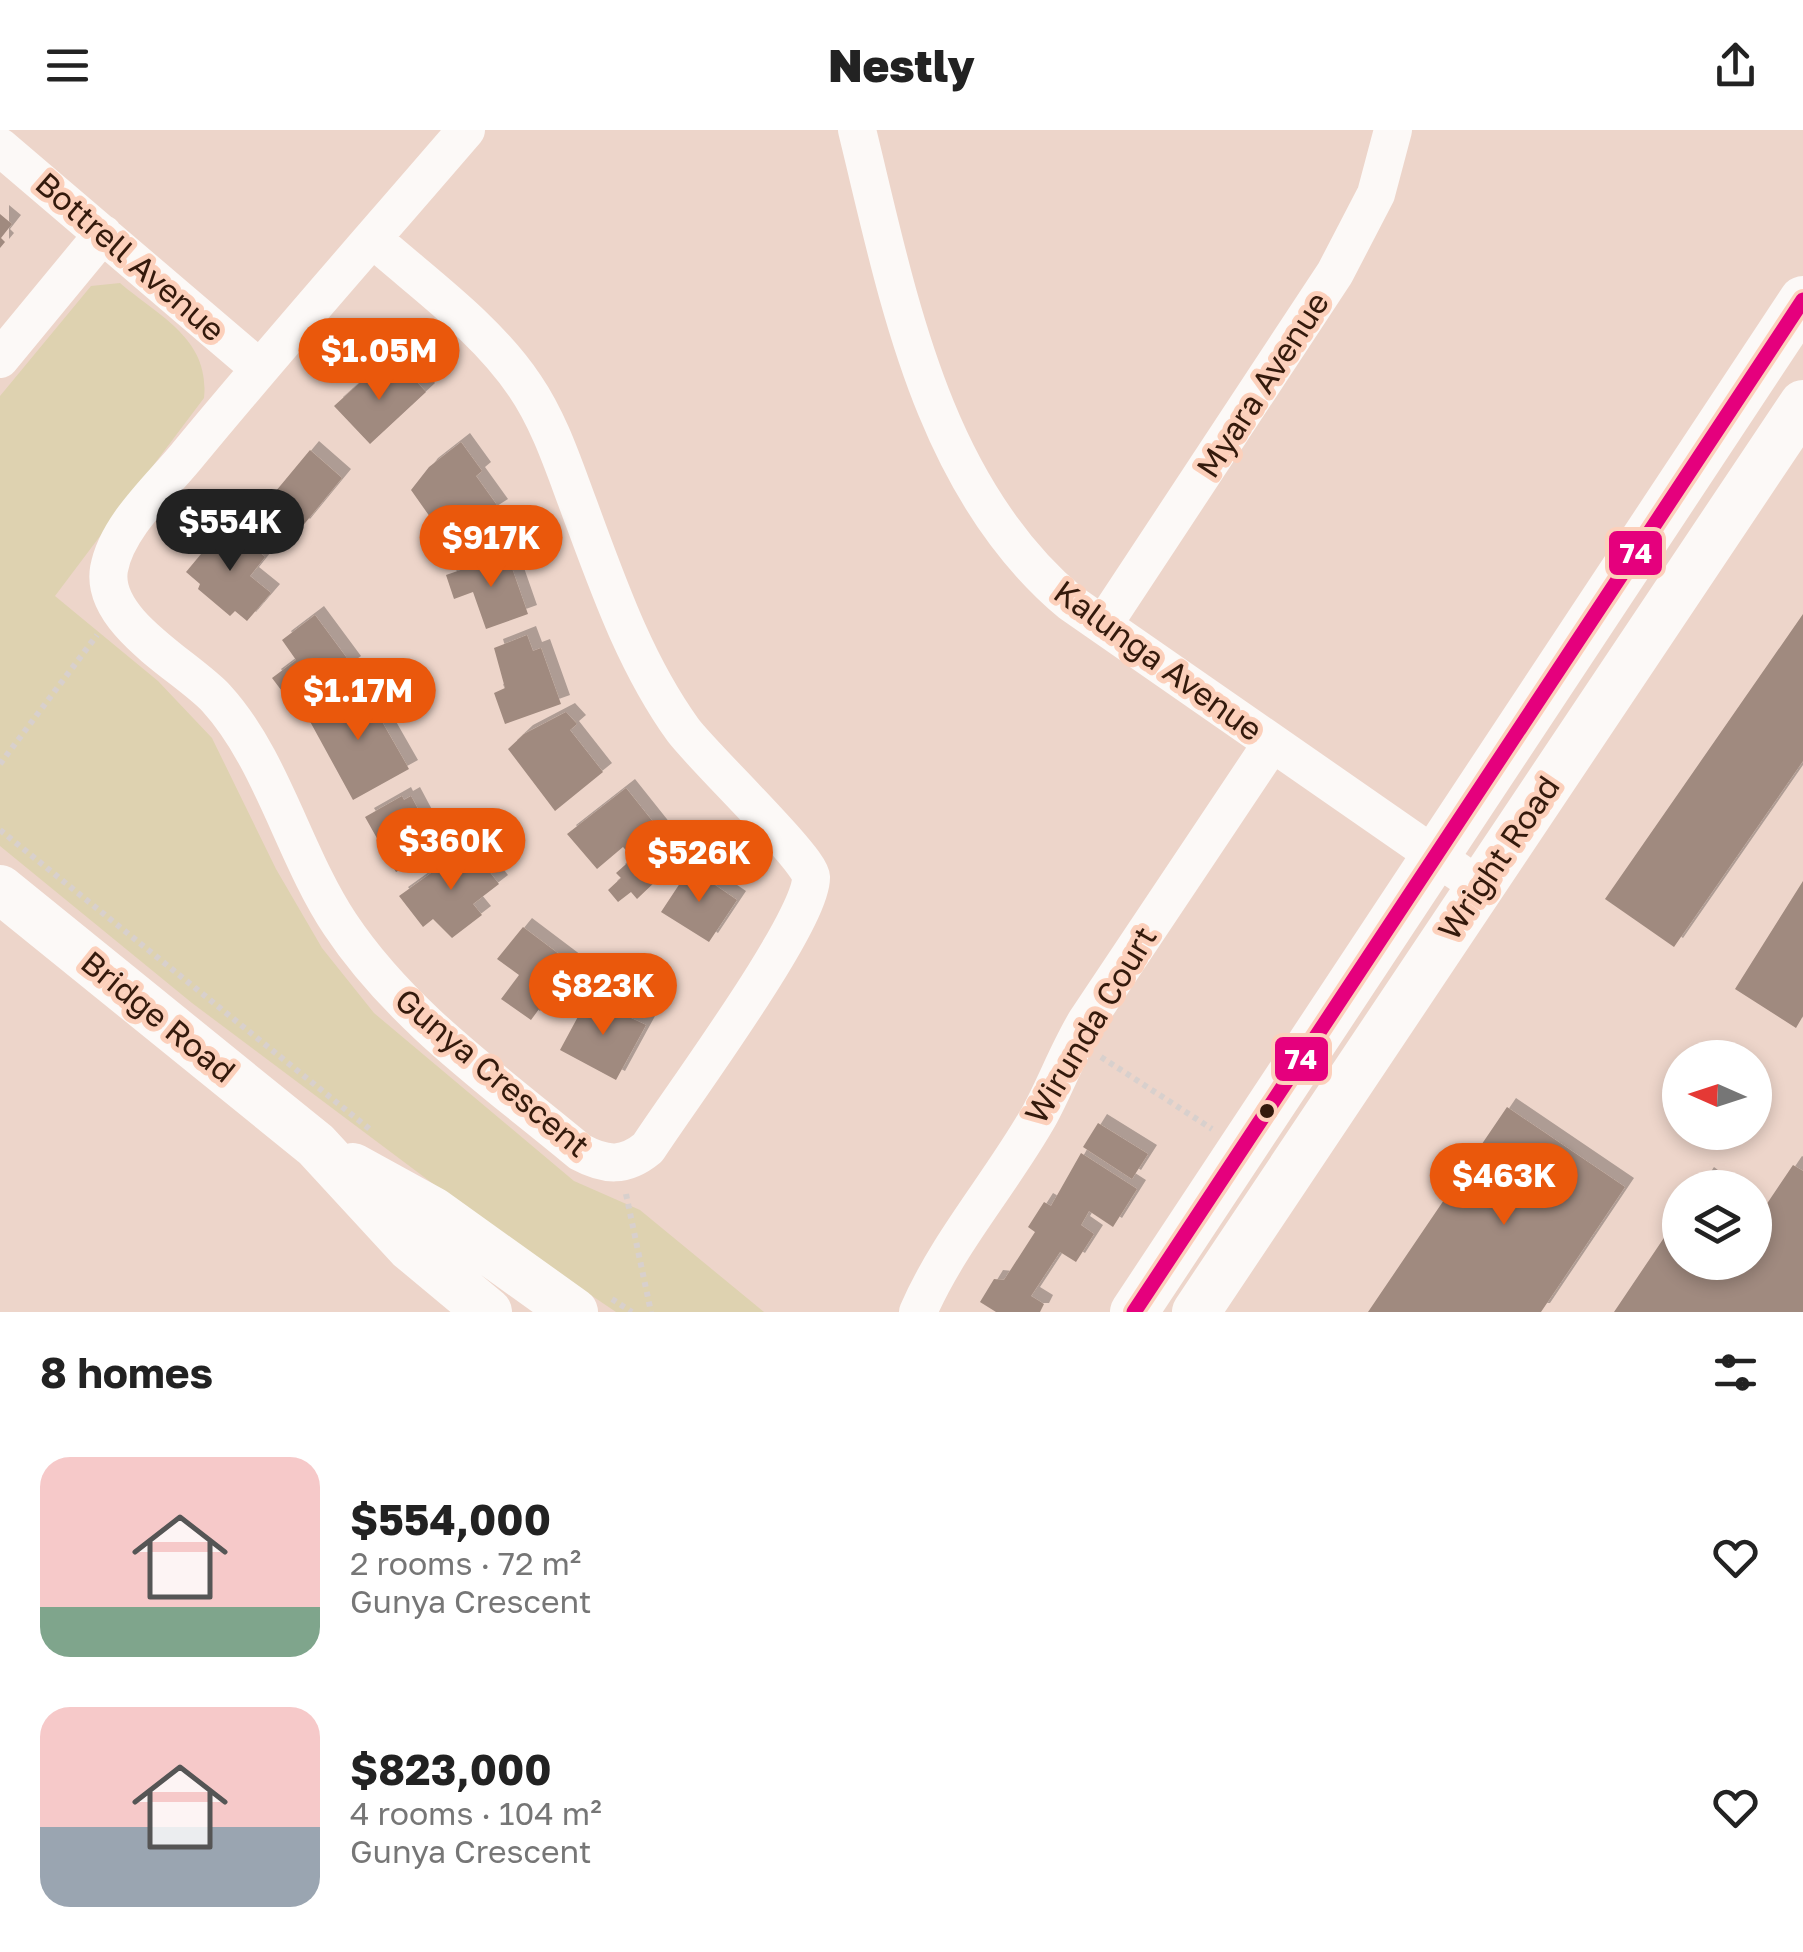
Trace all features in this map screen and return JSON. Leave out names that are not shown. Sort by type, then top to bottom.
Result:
[{"type":"main road","name":"Wright Road","points":[[1135,1312],[1803,300]]},
{"type":"main road","name":"Wright Road","points":[[1196,1312],[1803,404]]},
{"type":"main road","name":"Bridge Road","points":[[0,890],[316,1145],[410,1247],[488,1312]]},
{"type":"main road","name":"Bridge Road","points":[[316,1145],[588,1302]]},
{"type":"street","points":[[113,590],[123,534],[259,368],[466,130]]},
{"type":"street","name":"Kalunga Avenue","points":[[857,130],[927,388],[970,481],[1025,557],[1050,585],[1103,625],[1480,887]]},
{"type":"street","name":"Myara Avenue","points":[[1103,625],[1290,347],[1354,240],[1376,194],[1393,130]]},
{"type":"street","name":"Bottrell Avenue","points":[[0,146],[259,368]]},
{"type":"street","points":[[0,359],[102,234]]},
{"type":"street","name":"Gunya Crescent","points":[[113,590],[147,640],[217,700],[240,733],[324,897],[389,988],[580,1152],[600,1162],[619,1164],[648,1148],[808,901],[811,871],[793,846],[718,774],[664,704],[617,608],[562,462],[527,388],[476,330],[374,238]]},
{"type":"street","name":"Wirunda Court","points":[[918,1312],[954,1245],[1039,1115],[1075,1040],[1272,743]]},
{"type":"path","points":[[0,764],[113,590]]},
{"type":"path","points":[[0,830],[376,1134]]},
{"type":"path","points":[[1075,1040],[1220,1134]]},
{"type":"path","points":[[619,1164],[651,1312]]},
{"type":"path","points":[[588,1302],[632,1312]]},
{"type":"shaded area","points":[[120,283],[166,319],[191,345],[204,378],[204,398],[55,596],[158,681],[212,738],[276,869],[322,948],[374,1013],[574,1181],[640,1210],[764,1312],[616,1312],[500,1234],[192,1003],[0,846],[0,396],[91,286]]},
{"type":"building","points":[[0,214],[12,224],[1,238],[5,242],[0,248]]},
{"type":"building","points":[[404,368],[426,392],[370,444],[334,406],[374,370],[388,382]]},
{"type":"building","points":[[461,442],[482,471],[476,476],[499,508],[447,541],[411,490],[429,467]]},
{"type":"building","points":[[310,450],[342,478],[301,528],[291,520],[285,528],[261,509]]},
{"type":"building","points":[[226,524],[265,557],[250,576],[271,593],[247,621],[235,611],[230,616],[198,589],[200,584],[186,572]]},
{"type":"building","points":[[507,554],[528,614],[486,629],[473,592],[454,599],[446,575]]},
{"type":"building","points":[[1803,614],[1803,761],[1674,947],[1605,899]]},
{"type":"building","points":[[315,615],[352,665],[294,707],[272,678],[296,660],[282,640]]},
{"type":"building","points":[[527,635],[533,651],[541,648],[561,704],[505,724],[494,693],[505,688],[494,648]]},
{"type":"building","points":[[361,685],[409,769],[353,800],[307,716]]},
{"type":"building","points":[[566,712],[577,724],[570,730],[603,772],[555,811],[508,749],[524,734]]},
{"type":"building","points":[[626,788],[681,857],[637,899],[631,892],[618,902],[608,890],[621,878],[616,873],[633,858],[623,847],[597,869],[567,834]]},
{"type":"building","points":[[402,796],[404,800],[411,796],[428,828],[422,831],[433,851],[396,872],[365,817]]},
{"type":"building","points":[[469,846],[499,884],[473,904],[482,915],[452,938],[433,919],[423,927],[399,896]]},
{"type":"building","points":[[690,868],[737,900],[709,942],[661,912]]},
{"type":"building","points":[[1803,881],[1803,1016],[1796,1028],[1735,989]]},
{"type":"building","points":[[523,927],[572,964],[531,1020],[501,999],[519,975],[497,959]]},
{"type":"building","points":[[588,998],[646,1025],[616,1080],[560,1050]]},
{"type":"building","points":[[1507,1107],[1625,1187],[1541,1312],[1368,1312]]},
{"type":"building","points":[[1098,1123],[1148,1154],[1132,1179],[1083,1147]]},
{"type":"building","points":[[1081,1153],[1137,1189],[1113,1227],[1089,1211],[1081,1225],[1094,1234],[1076,1262],[1060,1252],[1031,1296],[1044,1304],[1040,1312],[996,1312],[980,1302],[994,1279],[1004,1280],[1035,1232],[1028,1227],[1044,1202],[1051,1206]]},
{"type":"building","points":[[1793,1165],[1803,1171],[1803,1312],[1614,1312],[1662,1241],[1662,1280],[1772,1280],[1772,1196]]},
{"type":"transit line","name":"74","points":[[1134,1312],[1803,300]]}]
